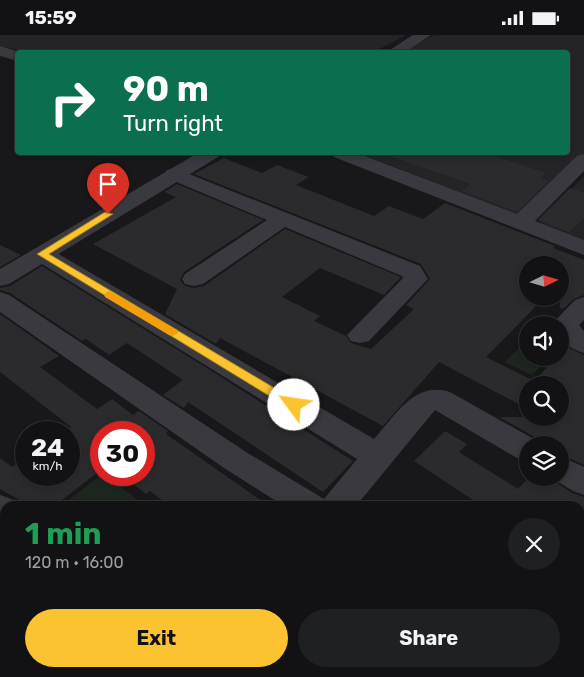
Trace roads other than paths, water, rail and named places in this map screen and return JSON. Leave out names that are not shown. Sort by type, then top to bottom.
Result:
[{"type":"street","points":[[397,50],[424,35]]},
{"type":"street","points":[[0,51],[15,54]]},
{"type":"street","points":[[0,279],[208,155]]},
{"type":"street","points":[[346,155],[584,248]]},
{"type":"street","points":[[521,223],[584,160]]},
{"type":"street","points":[[174,174],[411,271],[416,279],[360,335]]},
{"type":"street","points":[[194,279],[284,218]]},
{"type":"street","points":[[42,254],[377,456]]},
{"type":"street","points":[[0,300],[234,460],[303,501]]},
{"type":"street","points":[[584,305],[565,324],[578,342],[584,345]]},
{"type":"street","points":[[340,501],[426,401],[440,399],[519,445]]},
{"type":"street","points":[[569,473],[584,482]]}]
